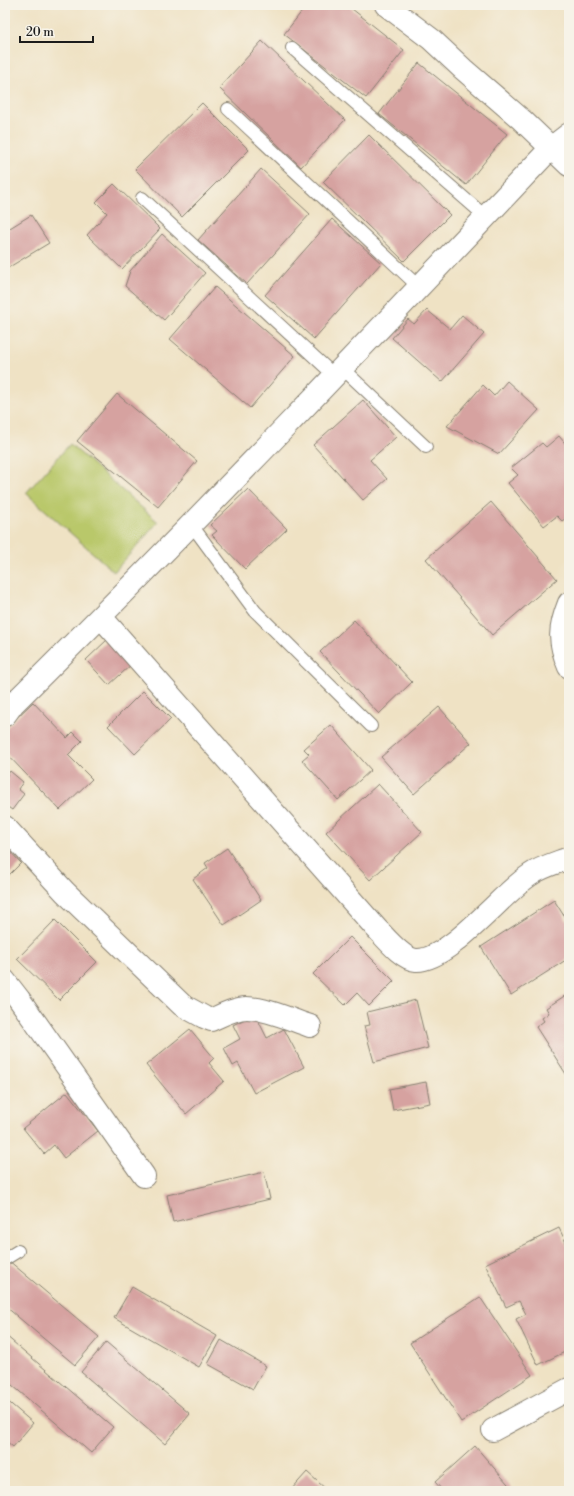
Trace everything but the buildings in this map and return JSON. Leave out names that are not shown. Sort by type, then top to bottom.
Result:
[{"type":"street","points":[[386,5],[431,39],[522,120],[569,165]]},
{"type":"street","points":[[8,706],[101,617],[339,372],[551,148],[569,134]]},
{"type":"street","points":[[569,603],[562,624],[560,640],[564,657],[569,667]]},
{"type":"street","points":[[101,617],[360,911],[395,947],[406,956],[415,960],[422,959],[446,949],[530,875],[569,858]]},
{"type":"street","points":[[5,827],[65,892],[182,1005],[211,1020],[232,1011],[246,1008],[260,1010],[310,1026]]},
{"type":"street","points":[[5,981],[144,1176]]},
{"type":"street","points":[[493,1430],[569,1389]]},
{"type":"lane","points":[[292,48],[486,217]]},
{"type":"lane","points":[[228,109],[419,287]]},
{"type":"lane","points":[[142,198],[426,447]]},
{"type":"lane","points":[[191,524],[255,611],[371,726]]},
{"type":"lane","points":[[5,1259],[18,1251]]},
{"type":"green space","points":[[70,444],[158,522],[114,572],[26,493]]}]
